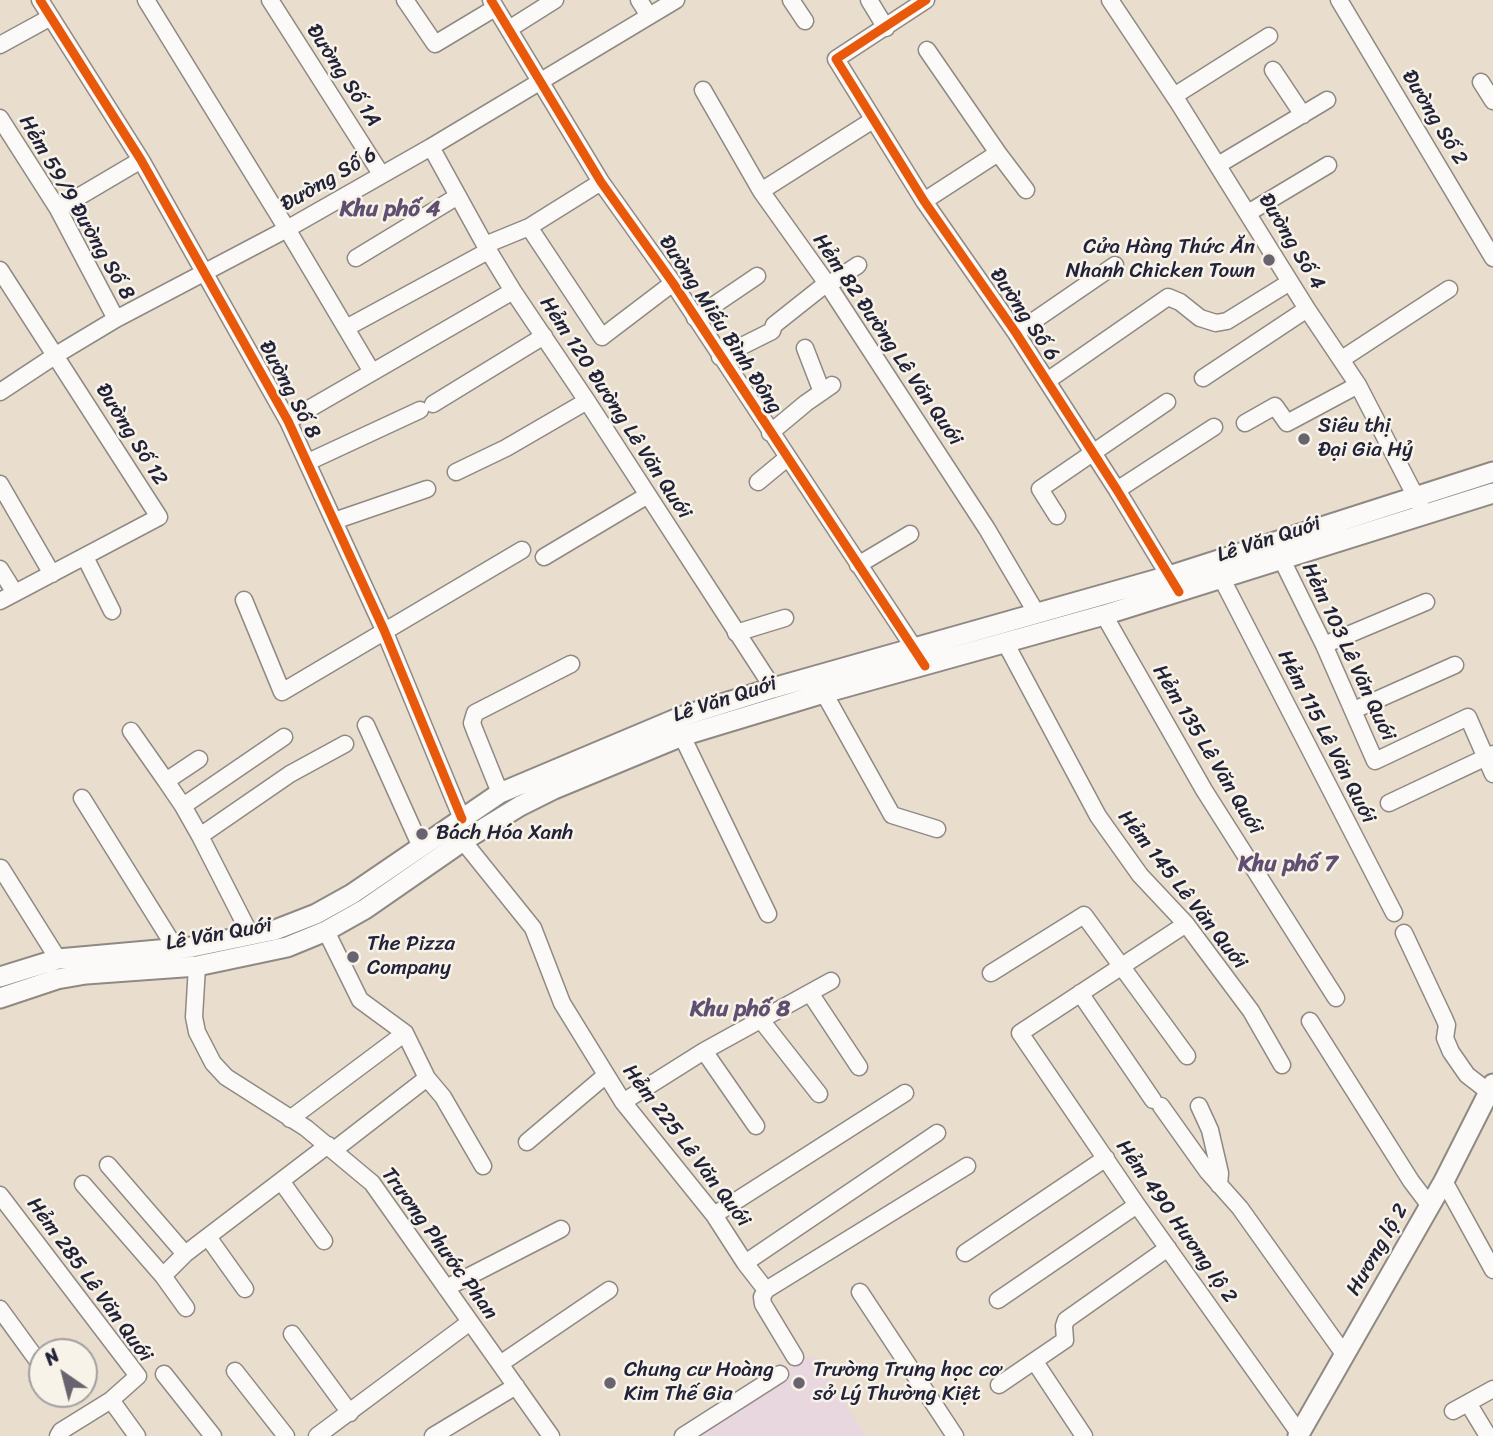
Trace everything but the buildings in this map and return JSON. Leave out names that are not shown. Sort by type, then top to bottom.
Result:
[{"type":"main road","name":"Lê Văn Quới","points":[[0,998],[47,982],[86,974],[197,966],[287,947],[326,931],[386,895],[463,841],[520,806],[554,789],[682,736],[824,693],[1104,615],[1174,584],[1222,579],[1282,560],[1420,505],[1493,472]]},
{"type":"main road","name":"Lê Văn Quới","points":[[0,977],[58,959],[176,949],[251,936],[297,922],[334,904],[500,793],[683,716],[1037,614],[1174,584],[1420,505],[1493,493]]},
{"type":"main road","name":"Hương lộ 2","points":[[1298,1435],[1444,1181],[1491,1088]]},
{"type":"street","name":"Đường Số 8","points":[[40,0],[141,160],[288,421],[384,630],[462,820]]},
{"type":"street","points":[[146,0],[372,372]]},
{"type":"street","name":"Đường Số 1A","points":[[270,0],[381,174]]},
{"type":"street","points":[[405,0],[435,44],[493,4]]},
{"type":"street","points":[[509,29],[555,0]]},
{"type":"street","points":[[639,0],[649,16]]},
{"type":"street","name":"Đường Số 6","points":[[2,387],[116,319],[287,229],[431,147],[676,0]]},
{"type":"street","points":[[791,0],[805,21]]},
{"type":"street","points":[[869,0],[886,28],[926,0]]},
{"type":"street","name":"Đường Số 4","points":[[1110,0],[1358,385],[1420,505]]},
{"type":"street","name":"Đường Số 2","points":[[1339,0],[1493,258]]},
{"type":"street","name":"Đường Miếu Bình Đông","points":[[493,4],[601,182],[673,283],[925,666]]},
{"type":"street","points":[[0,45],[51,17]]},
{"type":"street","name":"Đường Số 6","points":[[886,28],[836,59],[924,201],[1047,381],[1174,584]]},
{"type":"street","points":[[1174,96],[1269,36]]},
{"type":"street","points":[[927,50],[1026,190]]},
{"type":"street","points":[[1273,70],[1303,115]]},
{"type":"street","points":[[1481,82],[1493,101]]},
{"type":"street","name":"Hẻm 82 Đường Lê Văn Quới","points":[[703,90],[761,191],[827,284],[987,529],[1037,614]]},
{"type":"street","points":[[1218,165],[1327,100]]},
{"type":"street","name":"Hẻm 59/9 Đường Số 8","points":[[0,118],[58,209],[116,319]]},
{"type":"street","points":[[761,191],[873,120]]},
{"type":"street","name":"Hẻm 120 Đường Lê Văn Quới","points":[[431,147],[513,291],[773,688]]},
{"type":"street","points":[[924,201],[998,153]]},
{"type":"street","points":[[58,209],[141,160]]},
{"type":"street","points":[[1248,213],[1328,165]]},
{"type":"street","points":[[346,328],[529,227],[601,182]]},
{"type":"street","points":[[356,258],[458,196]]},
{"type":"street","points":[[529,227],[602,337],[673,283]]},
{"type":"street","points":[[720,357],[772,331],[774,325],[827,284],[858,265]]},
{"type":"street","points":[[1016,333],[1115,265]]},
{"type":"street","points":[[0,270],[56,355]]},
{"type":"street","points":[[695,318],[757,275]]},
{"type":"street","points":[[1047,381],[1168,297],[1180,302],[1200,318],[1216,323],[1227,321],[1290,282]]},
{"type":"street","points":[[1342,359],[1449,289]]},
{"type":"street","points":[[288,421],[513,291]]},
{"type":"street","points":[[1203,378],[1307,309]]},
{"type":"street","points":[[308,462],[427,407],[544,336]]},
{"type":"street","points":[[770,433],[827,389],[805,348]]},
{"type":"street","name":"Đường Số 12","points":[[0,601],[159,517],[56,355]]},
{"type":"street","points":[[1245,423],[1275,405],[1287,423],[1358,385]]},
{"type":"street","points":[[456,472],[506,448],[587,401]]},
{"type":"street","points":[[1057,516],[1040,489],[1167,402]]},
{"type":"street","points":[[1117,490],[1214,427]]},
{"type":"street","points":[[758,482],[787,458]]},
{"type":"street","points":[[0,484],[52,574]]},
{"type":"street","points":[[334,521],[427,489]]},
{"type":"street","points":[[544,557],[648,495]]},
{"type":"street","points":[[858,565],[909,534]]},
{"type":"street","points":[[244,600],[282,692],[522,550]]},
{"type":"street","points":[[85,557],[113,611]]},
{"type":"street","name":"Hẻm 103 Lê Văn Quới","points":[[1282,560],[1324,645],[1375,761],[1468,717],[1489,755]]},
{"type":"street","points":[[0,569],[16,593]]},
{"type":"street","name":"Hẻm 115 Lê Văn Quới","points":[[1222,579],[1394,913]]},
{"type":"street","points":[[1324,645],[1426,602]]},
{"type":"street","name":"Hẻm 135 Lê Văn Quới","points":[[1104,615],[1204,790],[1336,998]]},
{"type":"street","points":[[736,634],[785,618]]},
{"type":"street","name":"Hẻm 145 Lê Văn Quới","points":[[1006,644],[1098,816],[1140,875],[1186,924],[1251,1011],[1282,1065]]},
{"type":"street","points":[[500,793],[472,723],[475,713],[571,664]]},
{"type":"street","points":[[1354,710],[1455,665]]},
{"type":"street","points":[[824,693],[892,815],[937,829]]},
{"type":"street","points":[[366,725],[421,847]]},
{"type":"street","points":[[131,731],[183,806],[251,936]]},
{"type":"street","points":[[682,736],[768,914]]},
{"type":"street","points":[[183,806],[284,737]]},
{"type":"street","points":[[200,836],[289,774],[345,744]]},
{"type":"street","points":[[1389,803],[1489,755],[1493,774]]},
{"type":"street","points":[[166,781],[199,759]]},
{"type":"street","points":[[82,798],[176,949]]},
{"type":"street","name":"Hẻm 225 Lê Văn Quới","points":[[463,841],[533,928],[562,1003],[622,1102],[714,1215],[764,1294],[763,1304],[795,1357]]},
{"type":"street","points":[[1,868],[58,959]]},
{"type":"street","points":[[991,973],[1084,915],[1187,1056]]},
{"type":"street","points":[[1186,924],[1080,993],[1157,1103],[1219,1185],[1240,1208],[1344,1354]]},
{"type":"street","points":[[326,931],[360,1000],[405,1033],[427,1078],[443,1097],[483,1166]]},
{"type":"street","points":[[1404,933],[1447,1025],[1445,1038],[1451,1052],[1467,1075],[1491,1088]]},
{"type":"street","name":"Trương Phước Phan","points":[[197,966],[194,1017],[203,1048],[226,1077],[306,1128],[372,1183],[551,1436]]},
{"type":"street","points":[[622,1102],[704,1051],[831,981]]},
{"type":"street","points":[[810,993],[859,1067]]},
{"type":"street","name":"Hẻm 490 Hương lộ 2","points":[[1080,993],[1020,1033],[1298,1435]]},
{"type":"street","points":[[761,1020],[819,1094]]},
{"type":"street","points":[[1310,1021],[1411,1181],[1430,1206]]},
{"type":"street","points":[[290,1119],[405,1033]]},
{"type":"street","points":[[704,1051],[756,1126]]},
{"type":"street","points":[[527,1142],[606,1075]]},
{"type":"street","points":[[163,1276],[185,1254],[281,1181],[427,1078]]},
{"type":"street","points":[[714,1215],[905,1093]]},
{"type":"street","points":[[1199,1106],[1210,1130],[1220,1173],[1219,1185]]},
{"type":"street","points":[[745,1263],[937,1133]]},
{"type":"street","points":[[965,1253],[1106,1158]]},
{"type":"street","points":[[108,1165],[185,1254]]},
{"type":"street","points":[[764,1294],[967,1166]]},
{"type":"street","points":[[281,1181],[324,1241]]},
{"type":"street","points":[[1444,1181],[1493,1270]]},
{"type":"street","points":[[83,1184],[163,1276],[186,1308]]},
{"type":"street","name":"Hẻm 285 Lê Văn Quới","points":[[0,1195],[138,1376],[111,1401],[61,1431],[58,1436]]},
{"type":"street","points":[[998,1300],[1137,1205]]},
{"type":"street","points":[[446,1288],[561,1229]]},
{"type":"street","points":[[208,1237],[245,1289]]},
{"type":"street","points":[[999,1385],[1065,1340],[1063,1326],[1066,1320],[1168,1248]]},
{"type":"street","points":[[500,1364],[609,1290]]},
{"type":"street","points":[[860,1292],[955,1436]]},
{"type":"street","points":[[0,1309],[28,1348]]},
{"type":"street","points":[[317,1436],[470,1322]]},
{"type":"street","points":[[292,1334],[350,1413]]},
{"type":"street","points":[[1035,1362],[1084,1436]]},
{"type":"street","points":[[235,1371],[286,1436]]},
{"type":"street","points":[[163,1374],[213,1436]]},
{"type":"street","points":[[682,1436],[780,1374]]},
{"type":"street","points":[[433,1436],[516,1386]]},
{"type":"street","points":[[1453,1411],[1493,1389]]},
{"type":"street","points":[[111,1401],[137,1436]]},
{"type":"street","points":[[1468,1403],[1488,1436]]},
{"type":"shaded area","name":"Trường Trung học cơ sở Lý Thường Kiệt","points":[[813,1355],[866,1436],[680,1436]]},
{"type":"cycle path","points":[[40,0],[141,160],[288,421],[384,630],[462,819]]},
{"type":"cycle path","points":[[491,0],[601,182],[673,283],[925,666]]},
{"type":"cycle path","points":[[926,0],[836,59],[924,201],[1016,333],[1179,592]]},
{"type":"place","name":"Cửa Hàng Thức Ăn Nhanh Chicken Town","points":[[1269,260]]},
{"type":"place","name":"Siêu thị Đại Gia Hỷ","points":[[1304,439]]},
{"type":"place","name":"Bách Hóa Xanh","points":[[422,834]]},
{"type":"place","name":"The Pizza Company","points":[[353,957]]},
{"type":"place","name":"Chung cư Hoàng Kim Thế Gia","points":[[610,1383]]},
{"type":"place","name":"Trường Trung học cơ sở Lý Thường Kiệt","points":[[799,1383]]},
{"type":"district","name":"Khu phố 4","points":[[390,210]]},
{"type":"district","name":"Khu phố 7","points":[[1288,865]]},
{"type":"district","name":"Khu phố 8","points":[[740,1010]]}]
